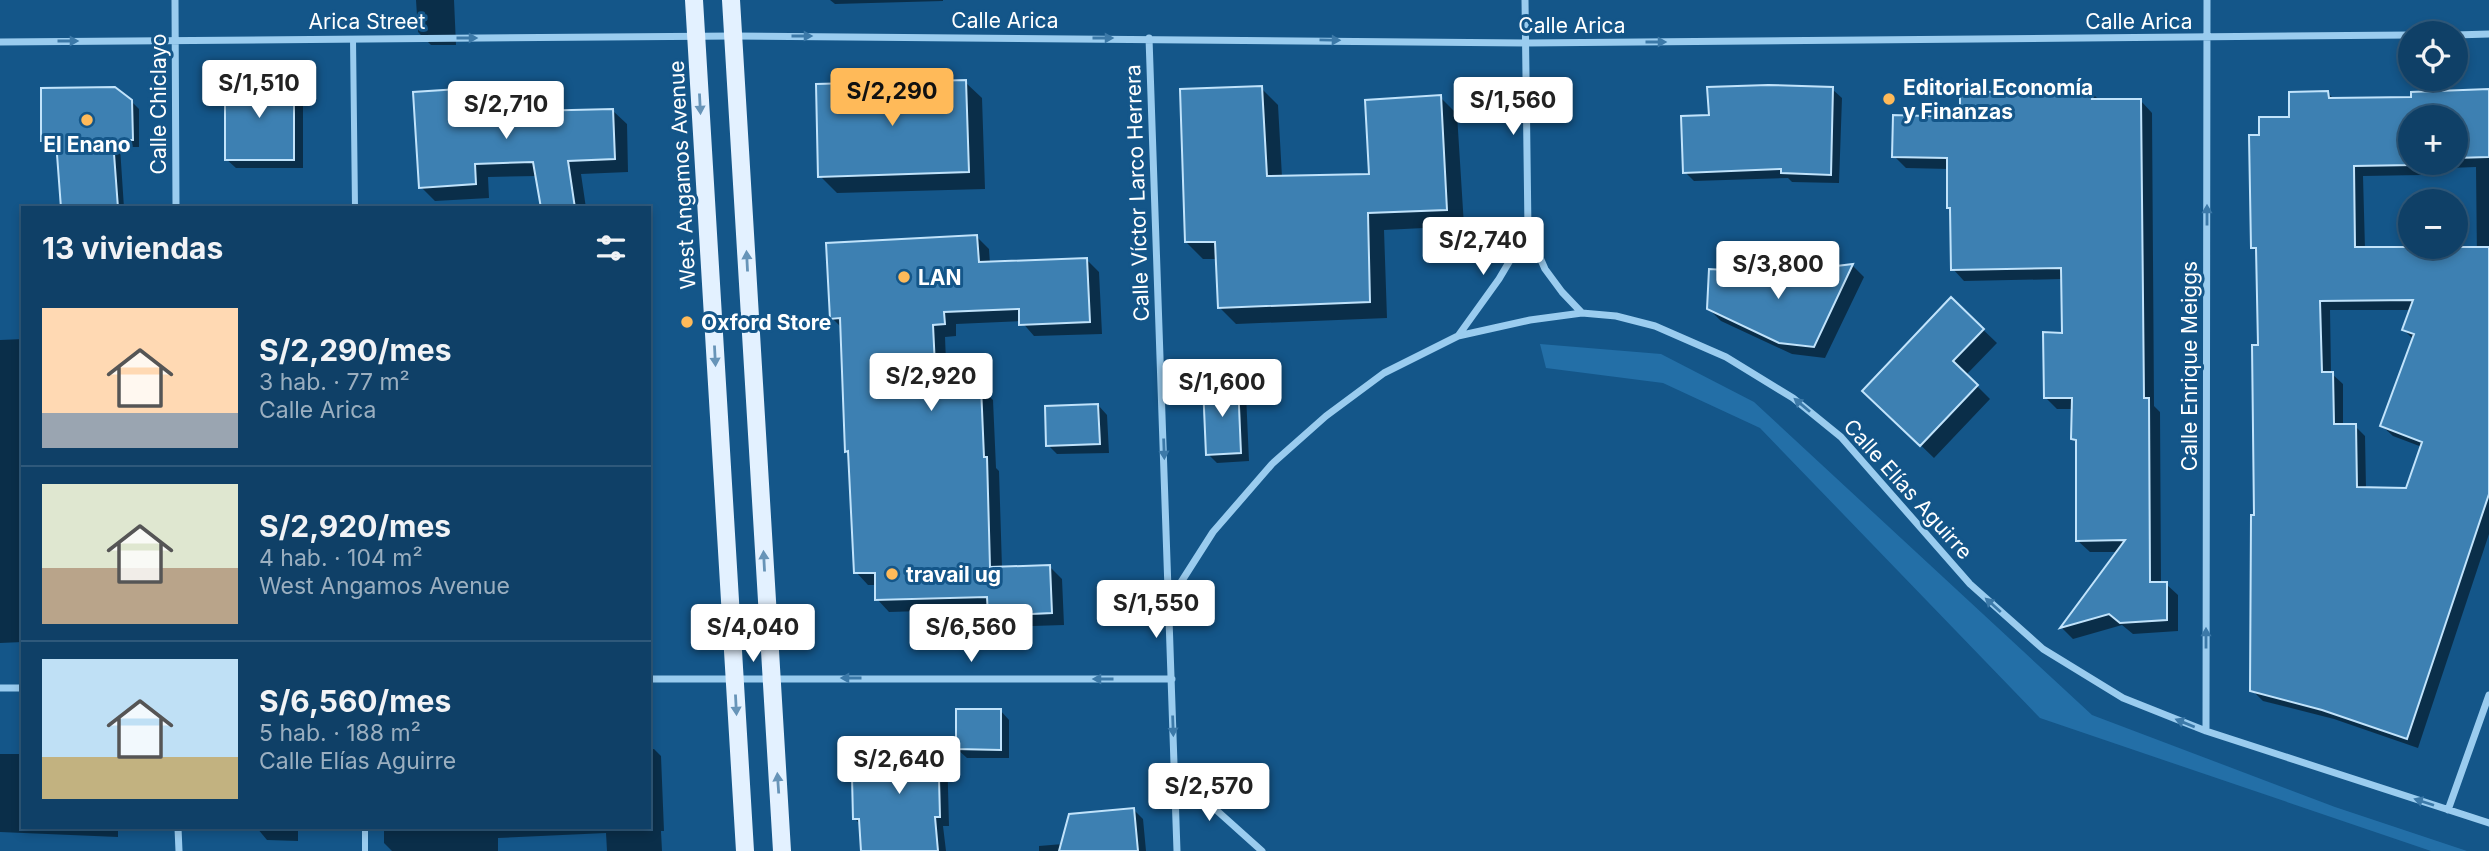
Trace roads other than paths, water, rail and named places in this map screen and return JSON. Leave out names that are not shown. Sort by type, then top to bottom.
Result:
[{"type":"main road","name":"West Angamos Avenue","points":[[694,0],[745,851]]},
{"type":"main road","points":[[732,0],[782,851]]},
{"type":"street","name":"Calle Chiclayo","points":[[175,0],[176,206]]},
{"type":"street","points":[[1525,0],[1528,230],[1545,269],[1582,313]]},
{"type":"street","name":"Calle Enrique Meiggs","points":[[2206,731],[2207,0]]},
{"type":"street","points":[[2468,35],[2489,34]]},
{"type":"street","name":"Calle Arica","points":[[734,36],[1526,43],[2398,35]]},
{"type":"street","name":"Arica Street","points":[[0,41],[734,36]]},
{"type":"street","name":"Calle Víctor Larco Herrera","points":[[1149,38],[1177,851]]},
{"type":"street","points":[[353,39],[355,206]]},
{"type":"street","points":[[1458,337],[1499,279],[1528,230]]},
{"type":"street","name":"Calle Elías Aguirre","points":[[1169,601],[1213,532],[1272,464],[1326,416],[1384,373],[1458,337],[1530,320],[1582,313],[1616,316],[1656,326],[1726,357],[1793,398],[1841,437],[1970,584],[2043,649],[2123,698],[2206,731],[2489,823]]},
{"type":"street","points":[[651,679],[1172,679]]},
{"type":"street","points":[[0,688],[21,688]]},
{"type":"street","points":[[2448,810],[2489,695]]},
{"type":"street","points":[[1175,773],[1262,851]]},
{"type":"street","points":[[178,829],[179,851]]},
{"type":"street","points":[[365,829],[365,851]]},
{"type":"place","name":"Editorial Economía y Finanzas","points":[[1889,99]]},
{"type":"place","name":"El Enano","points":[[87,120]]},
{"type":"place","name":"LAN","points":[[904,277]]},
{"type":"place","name":"Oxford Store","points":[[687,322]]},
{"type":"place","name":"travail ug","points":[[892,574]]}]
